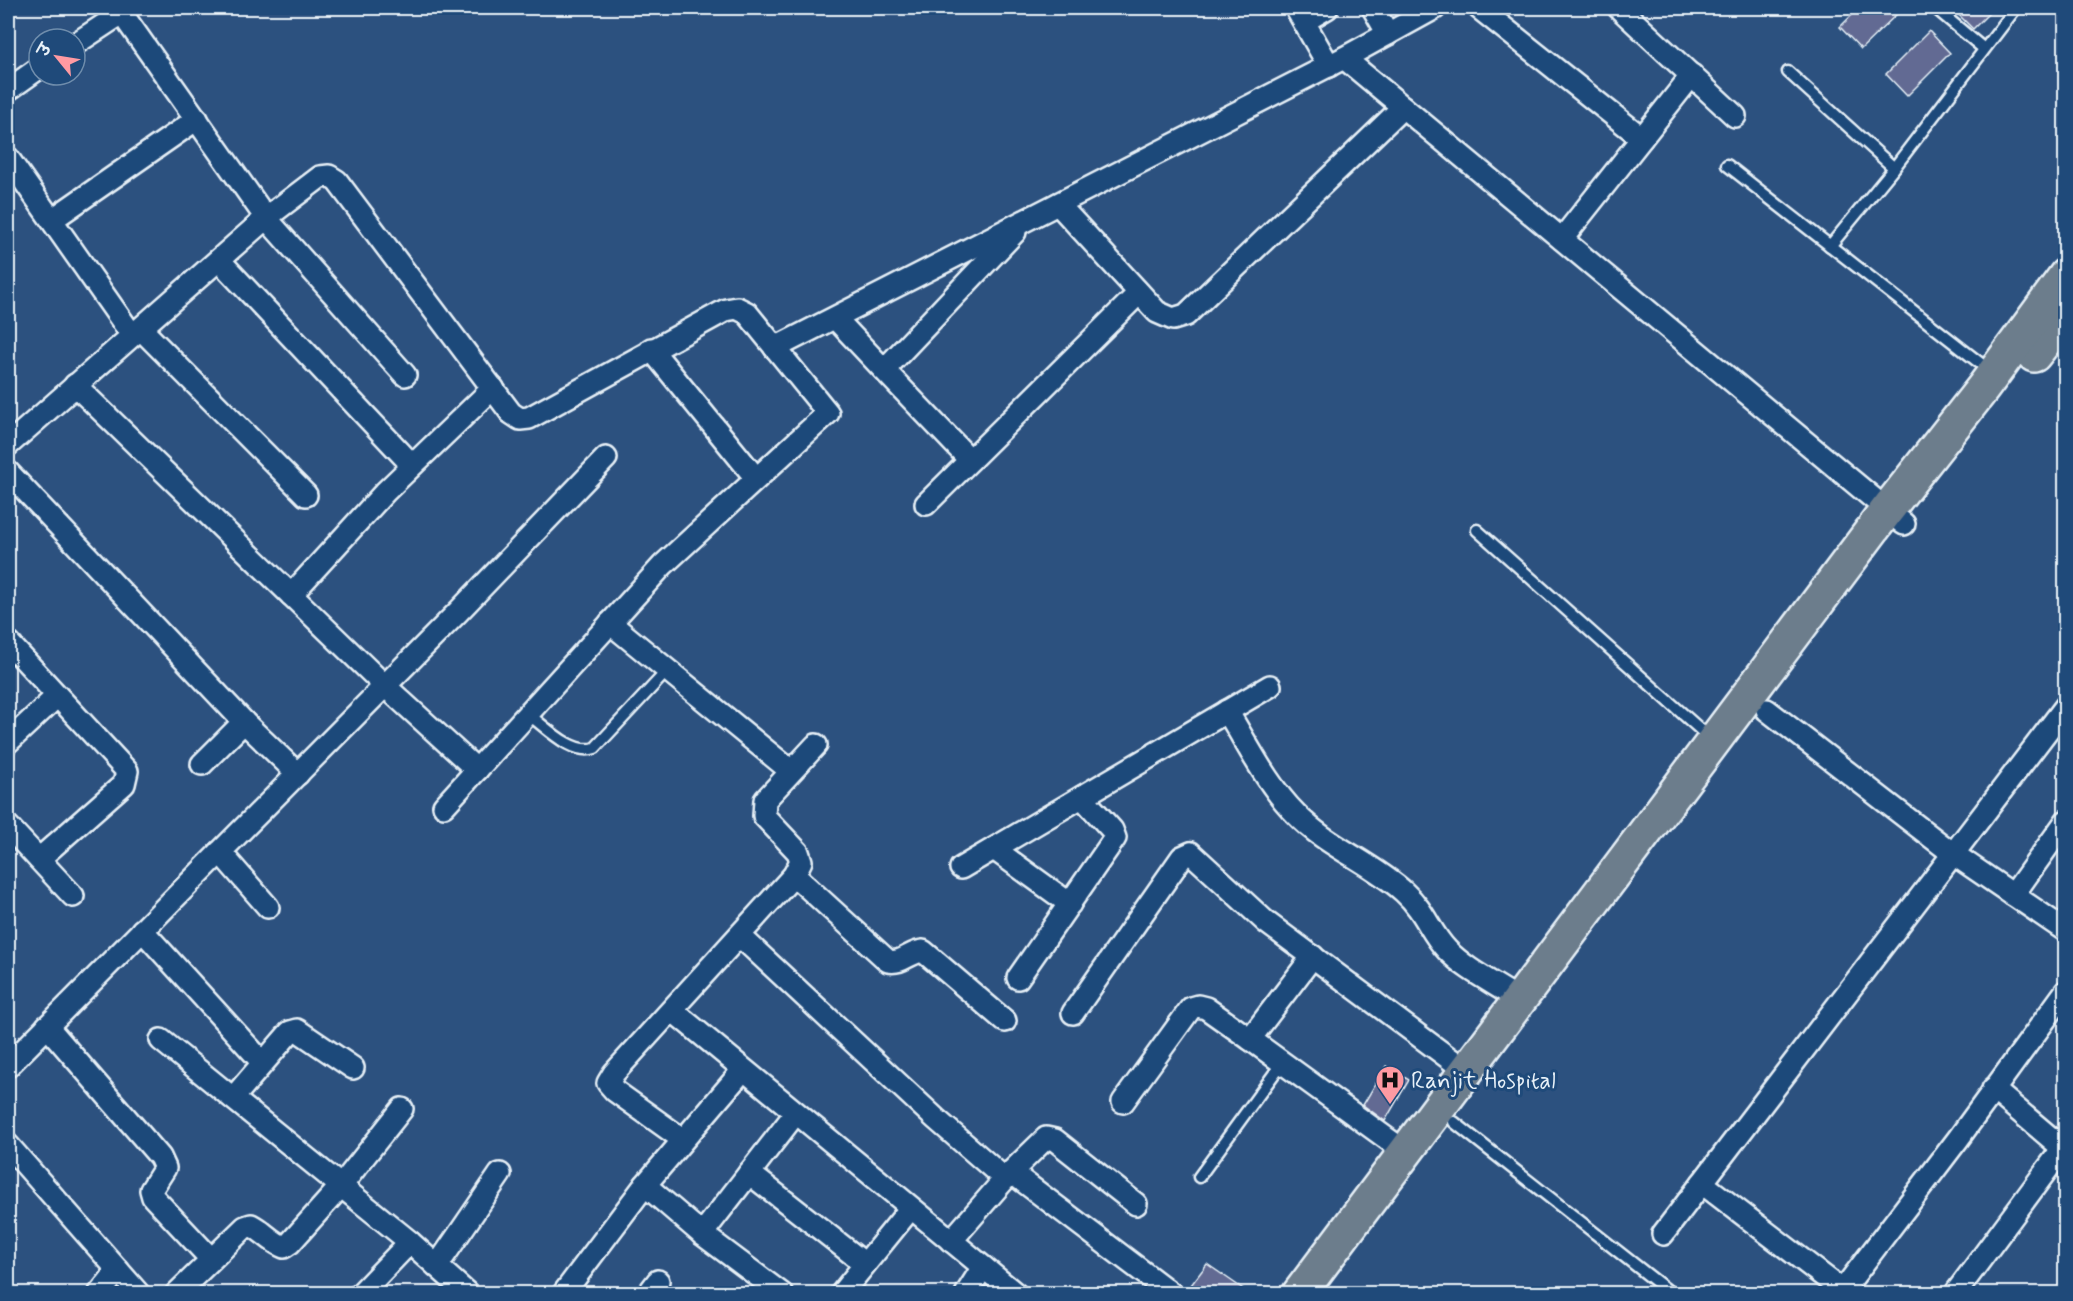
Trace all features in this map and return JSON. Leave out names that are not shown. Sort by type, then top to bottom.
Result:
[{"type":"highway","points":[[1325,1293],[1767,710],[1993,373],[2066,275]]},
{"type":"highway","points":[[1299,1293],[1465,1070],[1715,742],[1895,517],[2066,314]]},
{"type":"street","points":[[1328,8],[1300,14],[1337,62],[1403,107],[1895,517]]},
{"type":"street","points":[[1373,8],[1388,34]]},
{"type":"street","points":[[775,348],[836,319],[1337,62],[1435,8]]},
{"type":"street","points":[[1479,8],[1642,138]]},
{"type":"street","points":[[1619,8],[1735,116]]},
{"type":"street","points":[[87,35],[120,10],[266,218],[405,375]]},
{"type":"street","points":[[1562,239],[1692,75]]},
{"type":"street","points":[[8,90],[27,77]]},
{"type":"street","points":[[1058,204],[1157,312],[1173,319],[1186,315],[1403,107]]},
{"type":"street","points":[[53,219],[197,119]]},
{"type":"street","points":[[8,158],[136,332],[306,495]]},
{"type":"street","points":[[8,445],[266,218],[320,177],[329,176],[337,181],[511,413],[520,419],[529,418],[651,349],[726,310],[737,308],[747,313],[828,413],[755,477],[663,565],[444,806]]},
{"type":"street","points":[[884,370],[1027,220]]},
{"type":"street","points":[[219,260],[412,465]]},
{"type":"street","points":[[926,504],[1139,293]]},
{"type":"street","points":[[836,319],[970,460]]},
{"type":"street","points":[[651,349],[755,477]]},
{"type":"street","points":[[75,385],[385,686],[477,770]]},
{"type":"street","points":[[291,595],[412,465],[493,388]]},
{"type":"street","points":[[8,1066],[385,686],[606,458]]},
{"type":"street","points":[[8,472],[244,722],[298,774]]},
{"type":"street","points":[[610,623],[790,771]]},
{"type":"street","points":[[8,642],[127,771],[128,778],[124,784],[39,859]]},
{"type":"street","points":[[961,868],[1270,686]]},
{"type":"street","points":[[8,742],[57,696]]},
{"type":"street","points":[[1663,1234],[2066,706]]},
{"type":"street","points":[[1767,710],[1952,853],[2066,931]]},
{"type":"street","points":[[1227,711],[1276,789],[1296,815],[1398,886],[1427,917],[1434,935],[1449,952],[1519,1000]]},
{"type":"street","points":[[202,764],[244,722]]},
{"type":"street","points":[[682,1139],[615,1091],[608,1083],[614,1073],[673,1011],[794,875],[801,861],[798,852],[764,816],[763,808],[765,800],[816,745]]},
{"type":"street","points":[[1018,978],[1115,838],[1112,830],[1082,797]]},
{"type":"street","points":[[2013,895],[2059,845],[2066,821]]},
{"type":"street","points":[[8,825],[73,896]]},
{"type":"street","points":[[994,849],[1070,904]]},
{"type":"street","points":[[220,852],[268,907]]},
{"type":"street","points":[[1073,1013],[1164,882],[1187,854],[1196,856],[1257,914],[1465,1070]]},
{"type":"street","points":[[794,875],[888,961],[902,961],[916,952],[923,951],[1005,1021]]},
{"type":"street","points":[[142,930],[263,1063]]},
{"type":"street","points":[[740,936],[927,1111],[1008,1175],[1172,1293]]},
{"type":"street","points":[[1250,1039],[1313,956]]},
{"type":"street","points":[[1702,1183],[1845,1292],[2066,991]]},
{"type":"street","points":[[1123,1102],[1191,1008],[1198,1006],[1206,1008],[1404,1151]]},
{"type":"street","points":[[673,1011],[910,1209],[1016,1293]]},
{"type":"street","points":[[47,1026],[160,1157],[165,1168],[151,1190],[153,1197],[211,1259]]},
{"type":"street","points":[[233,1098],[290,1032],[297,1030],[353,1068]]},
{"type":"street","points":[[161,1040],[410,1242],[468,1293]]},
{"type":"street","points":[[563,1293],[645,1185],[742,1070]]},
{"type":"street","points":[[1955,1293],[2064,1149],[1994,1089]]},
{"type":"street","points":[[176,1293],[245,1227],[251,1225],[284,1247],[341,1186],[402,1109]]},
{"type":"street","points":[[702,1234],[795,1114]]},
{"type":"street","points":[[951,1241],[1008,1175],[1047,1137],[1055,1140],[1136,1204]]},
{"type":"street","points":[[8,1145],[139,1293]]},
{"type":"street","points":[[749,1173],[865,1264]]},
{"type":"street","points":[[437,1266],[500,1174]]},
{"type":"street","points":[[645,1185],[702,1234],[782,1293]]},
{"type":"street","points":[[841,1293],[910,1209]]},
{"type":"street","points":[[360,1293],[410,1242]]},
{"type":"street","points":[[966,1293],[983,1267]]},
{"type":"street","points":[[99,1293],[118,1270]]},
{"type":"lane","points":[[1935,8],[1983,49]]},
{"type":"lane","points":[[1830,246],[1894,168],[2016,8]]},
{"type":"lane","points":[[1788,72],[1894,168]]},
{"type":"lane","points":[[1727,165],[1993,373]]},
{"type":"lane","points":[[1477,530],[1715,742]]},
{"type":"lane","points":[[528,714],[574,747],[586,751],[595,748],[668,670]]},
{"type":"lane","points":[[1199,1177],[1282,1063]]},
{"type":"lane","points":[[1455,1122],[1672,1293]]},
{"type":"building","points":[[1859,8],[1903,8],[1861,49],[1840,27]]},
{"type":"building","points":[[1952,8],[1994,8],[1973,29]]},
{"type":"building","points":[[1929,31],[1950,53],[1907,96],[1886,74]]},
{"type":"building","points":[[1386,1066],[1409,1080],[1385,1121],[1363,1105]]},
{"type":"building","points":[[1207,1264],[1249,1293],[1185,1293]]},
{"type":"place","name":"Ranjit Hospital","points":[[1390,1106]]}]
